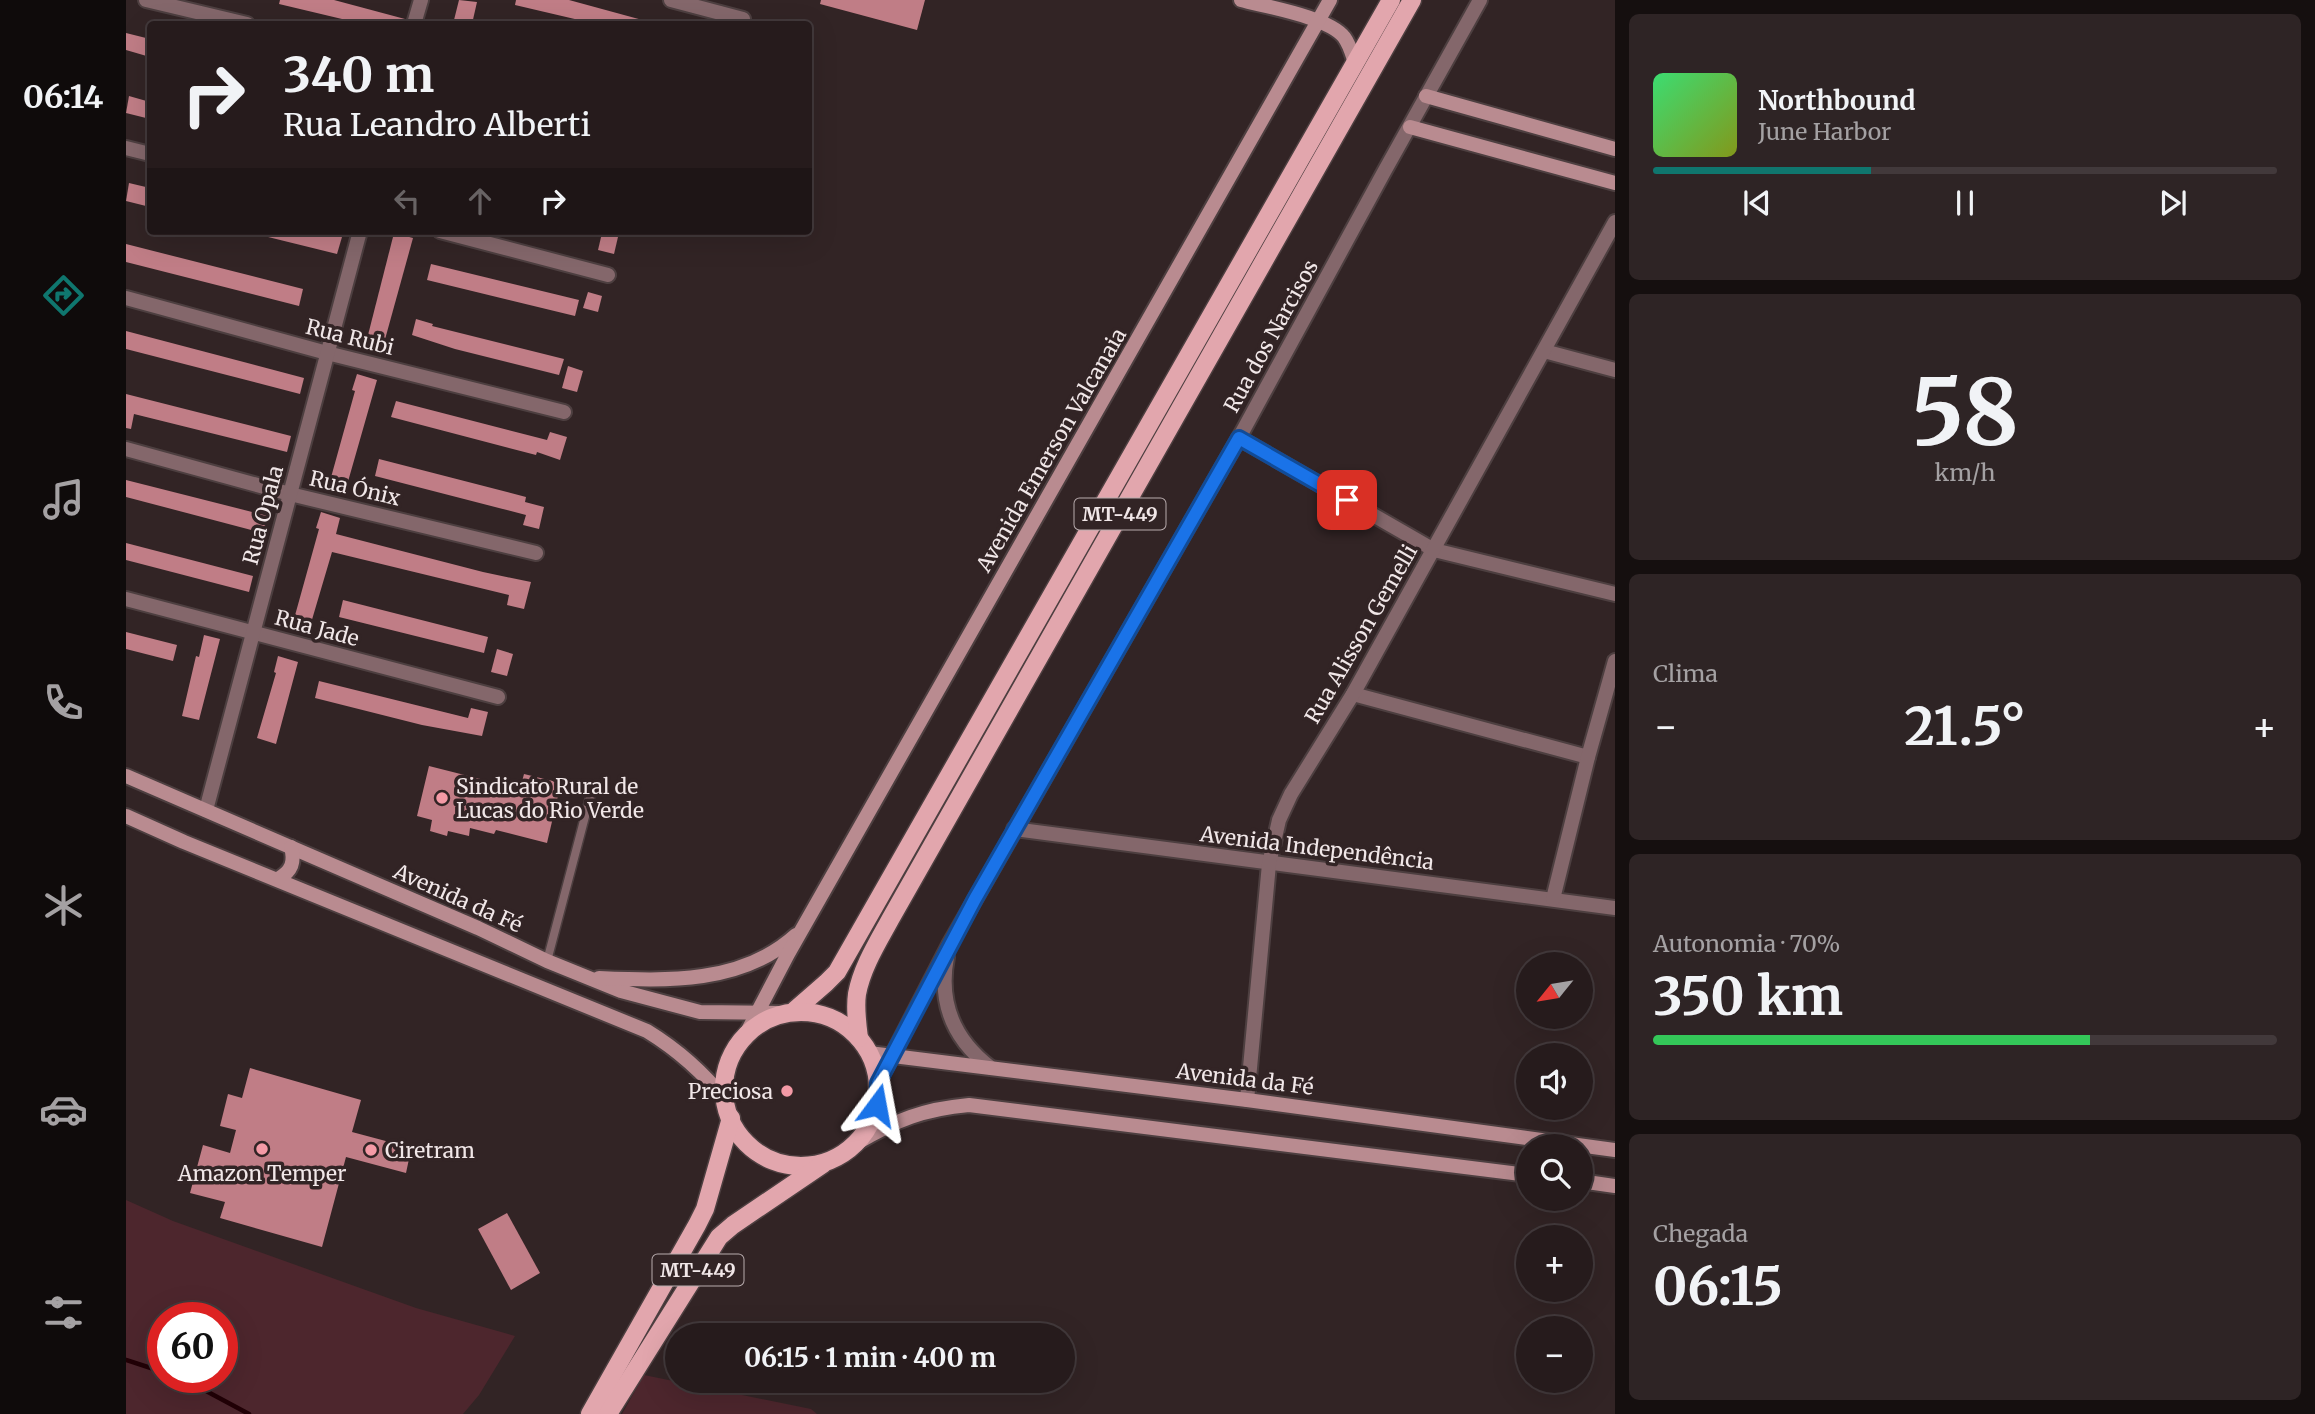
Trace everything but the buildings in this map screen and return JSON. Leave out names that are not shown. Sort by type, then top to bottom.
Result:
[{"type":"main road","points":[[1241,0],[1318,20],[1344,37],[1351,48],[1355,63]]},
{"type":"main road","name":"Avenida Emerson Valcanaia","points":[[745,1036],[1330,0]]},
{"type":"main road","name":"MT-449","points":[[590,1414],[705,1209],[728,1110],[725,1078],[732,1055],[745,1036],[763,1022],[790,1012],[827,983],[836,972],[1391,0]]},
{"type":"main road","name":"MT-449","points":[[608,1414],[719,1237],[827,1162],[843,1154],[857,1143],[870,1125],[877,1105],[878,1083],[874,1062],[864,1045],[857,994],[864,969],[1412,0]]},
{"type":"main road","points":[[1426,96],[1615,149]]},
{"type":"main road","points":[[1410,127],[1615,183]]},
{"type":"main road","name":"Avenida da Fé","points":[[129,781],[206,810],[621,991],[700,1012],[790,1012]]},
{"type":"main road","points":[[126,816],[647,1031],[692,1062],[728,1110]]},
{"type":"main road","points":[[278,879],[292,867],[291,847]]},
{"type":"main road","points":[[585,977],[669,979],[733,971],[777,950],[808,921]]},
{"type":"main road","points":[[790,1012],[828,1016],[848,1027],[864,1045]]},
{"type":"main road","name":"Avenida da Fé","points":[[864,1045],[892,1056],[1247,1100],[1615,1150]]},
{"type":"main road","points":[[857,1143],[888,1124],[913,1114],[940,1107],[969,1105],[1516,1173]]},
{"type":"main road","name":"MT-449","points":[[728,1110],[739,1134],[752,1148],[769,1159],[789,1165],[809,1166],[827,1162]]},
{"type":"main road","points":[[1593,1183],[1615,1186]]},
{"type":"street","points":[[146,0],[234,21]]},
{"type":"street","points":[[415,21],[421,0]]},
{"type":"street","points":[[671,0],[743,19]]},
{"type":"street","name":"Rua dos Narcisos","points":[[878,1083],[1014,829],[1239,438],[1480,0]]},
{"type":"street","points":[[126,148],[147,153]]},
{"type":"street","name":"Rua Alisson Gemelli","points":[[1247,1100],[1269,863],[1279,820],[1291,794],[1353,694],[1434,550],[1615,222]]},
{"type":"street","name":"Rua Opala","points":[[206,810],[358,235]]},
{"type":"street","points":[[455,235],[608,275]]},
{"type":"street","name":"Rua Rubi","points":[[126,298],[327,353],[564,412]]},
{"type":"street","points":[[1544,351],[1615,370]]},
{"type":"street","points":[[1239,438],[1434,550],[1615,594]]},
{"type":"street","name":"Rua Ónix","points":[[126,449],[290,494],[536,553]]},
{"type":"street","name":"Rua Jade","points":[[126,599],[498,697]]},
{"type":"street","points":[[1553,900],[1615,661]]},
{"type":"street","points":[[1353,694],[1588,757]]},
{"type":"street","name":"Avenida Independência","points":[[1014,829],[1615,908]]},
{"type":"street","name":"Rua dos Narcisos","points":[[949,946],[945,978],[949,1014],[965,1046],[991,1069]]},
{"type":"lane","points":[[547,961],[592,789]]},
{"type":"shaded area","points":[[126,1200],[173,1221],[416,1308],[515,1336],[479,1395],[463,1414],[126,1414]]},
{"type":"shaded area","points":[[644,1375],[665,1379],[665,1393],[732,1393],[811,1409],[817,1414],[622,1414]]},
{"type":"waterway","points":[[126,1360],[147,1367]]},
{"type":"waterway","points":[[210,1393],[249,1414]]},
{"type":"place","name":"Sindicato Rural de Lucas do Rio Verde","points":[[442,798]]},
{"type":"place","name":"Preciosa","points":[[787,1091]]},
{"type":"place","name":"Amazon Temper","points":[[262,1149]]},
{"type":"place","name":"Ciretram","points":[[371,1150]]},
{"type":"route","points":[[877,1105],[878,1083],[949,946],[1239,438],[1347,500]]}]
